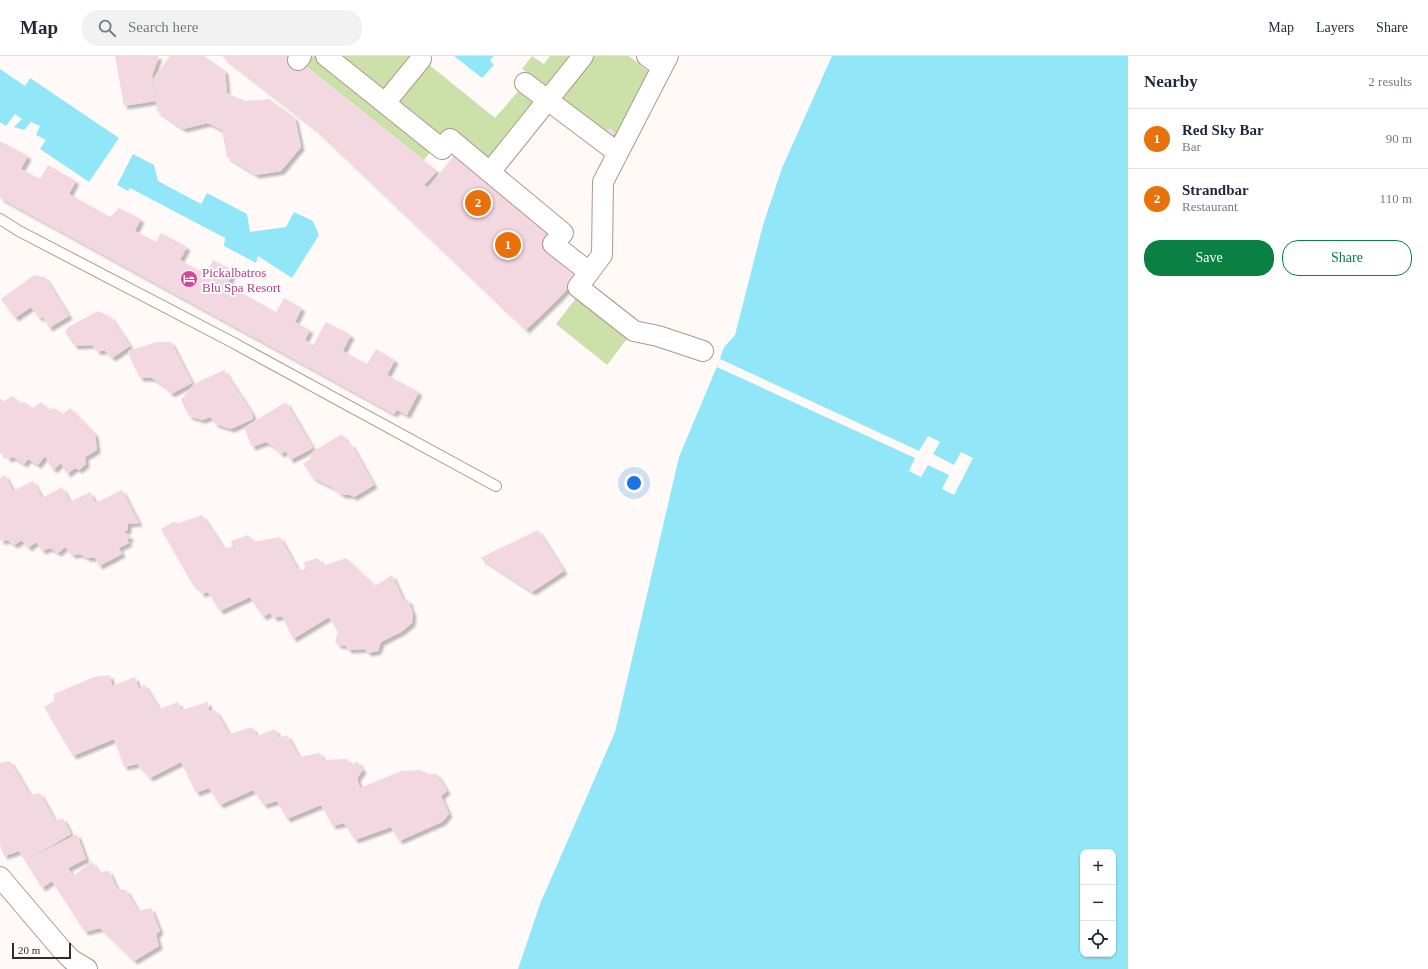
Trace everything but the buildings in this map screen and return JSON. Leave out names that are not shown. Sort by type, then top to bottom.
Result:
[{"type":"street","points":[[326,56],[442,149],[450,140],[490,172],[563,233],[553,244],[589,272]]},
{"type":"street","points":[[490,172],[583,56]]},
{"type":"street","points":[[385,103],[421,59]]},
{"type":"street","points":[[659,60],[618,153],[603,182],[602,255],[578,287],[634,332],[658,336],[704,351]]},
{"type":"street","points":[[525,83],[618,153]]},
{"type":"street","points":[[0,877],[62,950],[72,960],[87,969]]},
{"type":"lane","points":[[0,219],[19,231],[230,341],[496,486]]},
{"type":"green space","points":[[313,56],[316,56],[431,151],[424,160],[305,65]]},
{"type":"green space","points":[[339,56],[412,56],[383,92]]},
{"type":"green space","points":[[532,56],[544,64],[550,56],[574,56],[548,89],[522,69]]},
{"type":"green space","points":[[594,56],[629,56],[653,75],[615,142],[560,100]]},
{"type":"green space","points":[[427,63],[495,118],[521,88],[537,102],[489,163],[450,129],[441,138],[396,101]]},
{"type":"green space","points":[[580,293],[631,334],[607,365],[556,324]]},
{"type":"water","points":[[454,56],[494,56],[490,60],[494,65],[482,78]]},
{"type":"water","points":[[832,56],[1128,56],[1128,969],[518,969],[540,904],[615,732],[679,457],[723,350],[735,335],[763,225],[782,168]]},
{"type":"water","points":[[0,69],[25,86],[30,78],[119,138],[89,182],[40,149],[46,140],[36,135],[40,126],[31,122],[24,130],[14,127],[22,119],[15,114],[6,126],[0,122]]},
{"type":"water","points":[[133,154],[154,165],[158,181],[201,204],[207,193],[247,214],[250,232],[286,227],[294,212],[313,221],[319,235],[292,278],[258,256],[256,263],[224,246],[225,238],[130,188],[128,191],[117,185]]},
{"type":"pier","points":[[720,359],[919,451],[928,436],[940,442],[933,454],[954,465],[961,452],[973,458],[954,495],[942,489],[949,475],[928,465],[921,477],[909,471],[915,458],[717,367]]},
{"type":"place","name":"Strandbar","points":[[478,203]]},
{"type":"place","name":"Red Sky Bar","points":[[508,245]]},
{"type":"place","name":"Pickalbatros Blu Spa Resort","points":[[189,279]]}]
